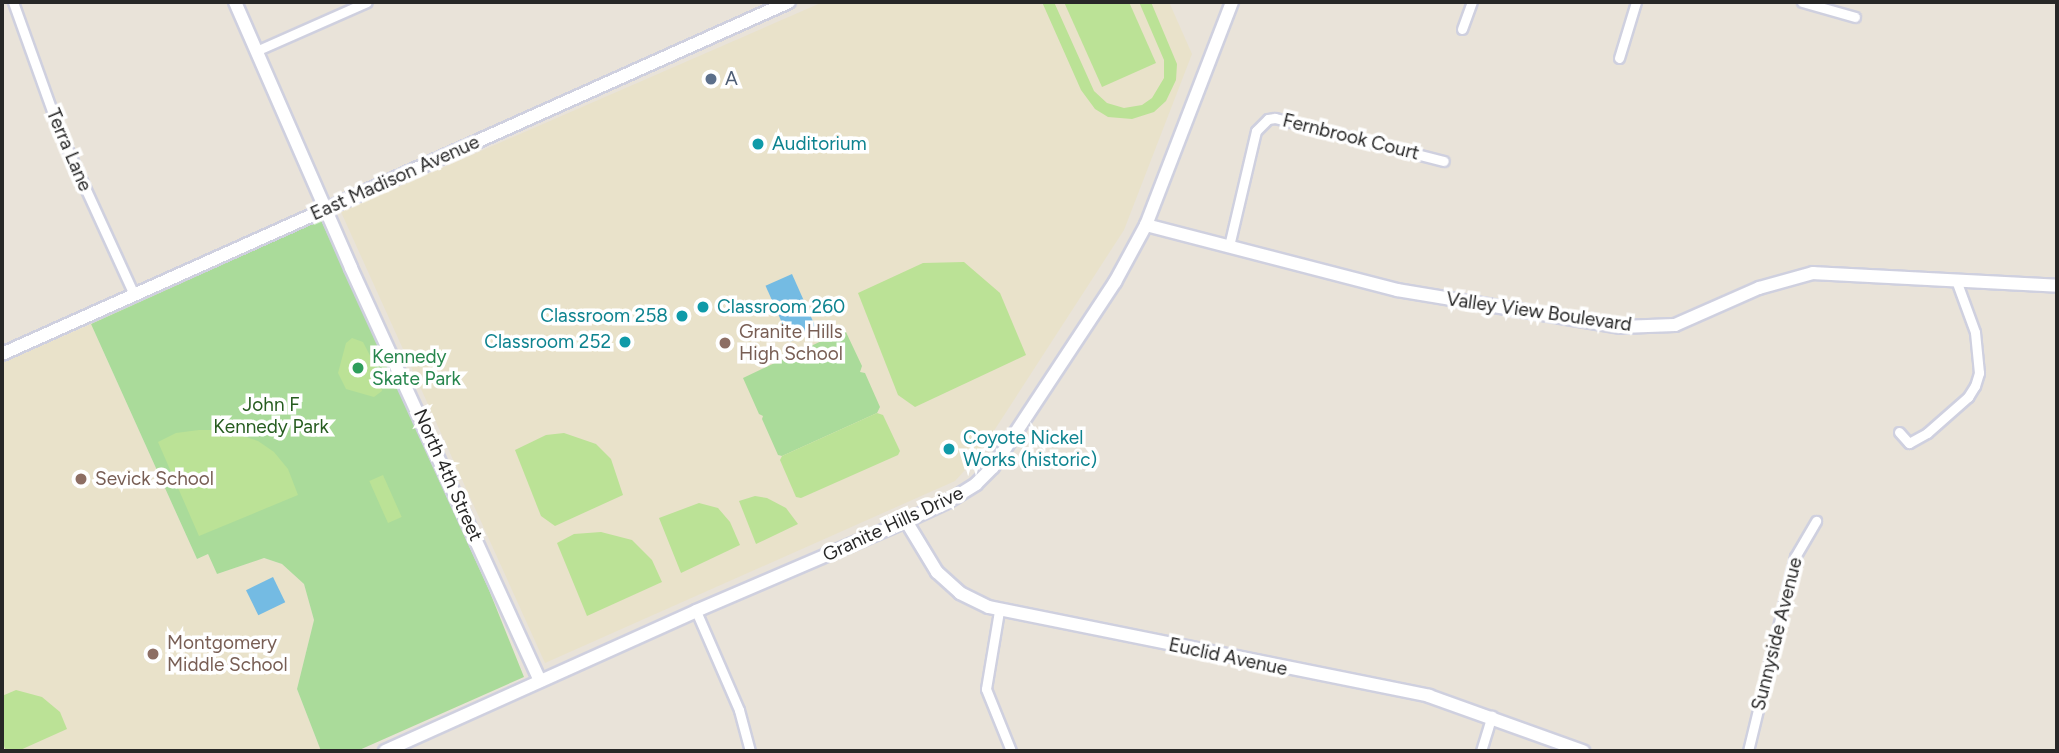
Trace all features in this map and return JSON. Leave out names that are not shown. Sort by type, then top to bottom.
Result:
[{"type":"street","name":"Terra Lane","points":[[13,2],[61,133],[134,295]]},
{"type":"street","name":"North 4th Street","points":[[235,2],[540,681]]},
{"type":"street","points":[[256,51],[367,2]]},
{"type":"street","name":"East Madison Avenue","points":[[2,354],[789,2]]},
{"type":"street","name":"Granite Hills Drive","points":[[385,751],[696,611],[906,521],[958,496],[993,467],[1115,282],[1146,225],[1232,2]]},
{"type":"street","points":[[1462,29],[1472,2]]},
{"type":"street","points":[[1619,58],[1636,2]]},
{"type":"street","points":[[1801,2],[1855,17]]},
{"type":"street","name":"Fernbrook Court","points":[[1229,246],[1256,131],[1268,119],[1275,118],[1444,161]]},
{"type":"street","name":"Valley View Boulevard","points":[[1146,225],[1396,290],[1627,327],[1675,325],[1759,288],[1813,273],[2057,286]]},
{"type":"street","points":[[1899,432],[1909,443],[1918,438],[1968,397],[1975,386],[1979,373],[1975,328],[1956,280]]},
{"type":"street","name":"Euclid Avenue","points":[[906,521],[928,560],[944,580],[970,598],[999,611],[1429,696],[1492,716],[1583,751]]},
{"type":"street","name":"Sunnyside Avenue","points":[[1748,751],[1795,557],[1816,522]]},
{"type":"street","points":[[696,611],[739,710],[750,751]]},
{"type":"street","points":[[999,611],[986,689],[1010,751]]},
{"type":"street","points":[[1480,751],[1492,716]]},
{"type":"shaded area","name":"Granite Hills High School","points":[[823,2],[1169,2],[1192,54],[1124,230],[977,457],[955,481],[545,663],[341,212]]},
{"type":"shaded area","points":[[91,324],[197,559],[208,554],[217,574],[263,558],[282,564],[304,584],[314,620],[297,689],[321,751],[2,751],[2,363]]},
{"type":"green space","points":[[1042,2],[1054,2],[1094,91],[1107,103],[1124,108],[1142,105],[1152,98],[1164,78],[1164,60],[1139,2],[1151,2],[1177,64],[1176,80],[1166,101],[1154,112],[1132,119],[1108,117],[1095,109],[1081,90]]},
{"type":"green space","points":[[1064,2],[1129,2],[1156,63],[1102,87]]},
{"type":"green space","name":"John F Kennedy Park","points":[[321,220],[489,590],[524,677],[357,751],[321,751],[297,689],[314,620],[304,584],[282,564],[264,558],[217,574],[208,554],[197,559],[91,324]]},
{"type":"green space","points":[[964,262],[1000,293],[1026,355],[915,407],[898,395],[858,293],[923,263]]},
{"type":"green space","points":[[845,330],[862,366],[860,372],[865,373],[880,407],[877,413],[782,456],[778,455],[763,416],[759,414],[743,378]]},
{"type":"green space","name":"Kennedy Skate Park","points":[[352,338],[363,342],[381,377],[382,391],[374,397],[346,389],[338,373],[346,343]]},
{"type":"green space","points":[[877,413],[883,415],[900,451],[898,455],[801,498],[796,497],[780,460],[782,456]]},
{"type":"green space","points":[[225,430],[258,441],[274,452],[288,469],[298,495],[199,536],[158,442],[176,433]]},
{"type":"green space","points":[[564,433],[596,444],[611,459],[623,495],[555,526],[541,516],[515,450],[546,435]]},
{"type":"green space","points":[[383,475],[402,517],[388,523],[369,481]]},
{"type":"green space","points":[[755,496],[767,498],[786,508],[798,524],[756,544],[739,501]]},
{"type":"green space","points":[[699,503],[718,508],[730,522],[740,545],[681,573],[659,518]]},
{"type":"green space","points":[[601,532],[632,540],[652,560],[662,582],[587,616],[557,543],[574,534]]},
{"type":"green space","points":[[16,690],[42,697],[60,712],[67,729],[18,751],[6,751],[2,741],[2,696]]},
{"type":"water","points":[[792,274],[817,330],[790,342],[766,286]]},
{"type":"water","points":[[273,577],[285,602],[258,615],[246,590]]},
{"type":"place","name":"A","points":[[711,79]]},
{"type":"place","name":"Auditorium","points":[[758,144]]},
{"type":"place","name":"Classroom 260","points":[[703,307]]},
{"type":"place","name":"Classroom 258","points":[[682,316]]},
{"type":"place","name":"Classroom 252","points":[[625,342]]},
{"type":"place","name":"Granite Hills High School","points":[[725,343]]},
{"type":"place","name":"Kennedy Skate Park","points":[[358,368]]},
{"type":"place","name":"Coyote Nickel Works (historic)","points":[[949,449]]},
{"type":"place","name":"Sevick School","points":[[81,479]]},
{"type":"place","name":"Montgomery Middle School","points":[[153,654]]}]
